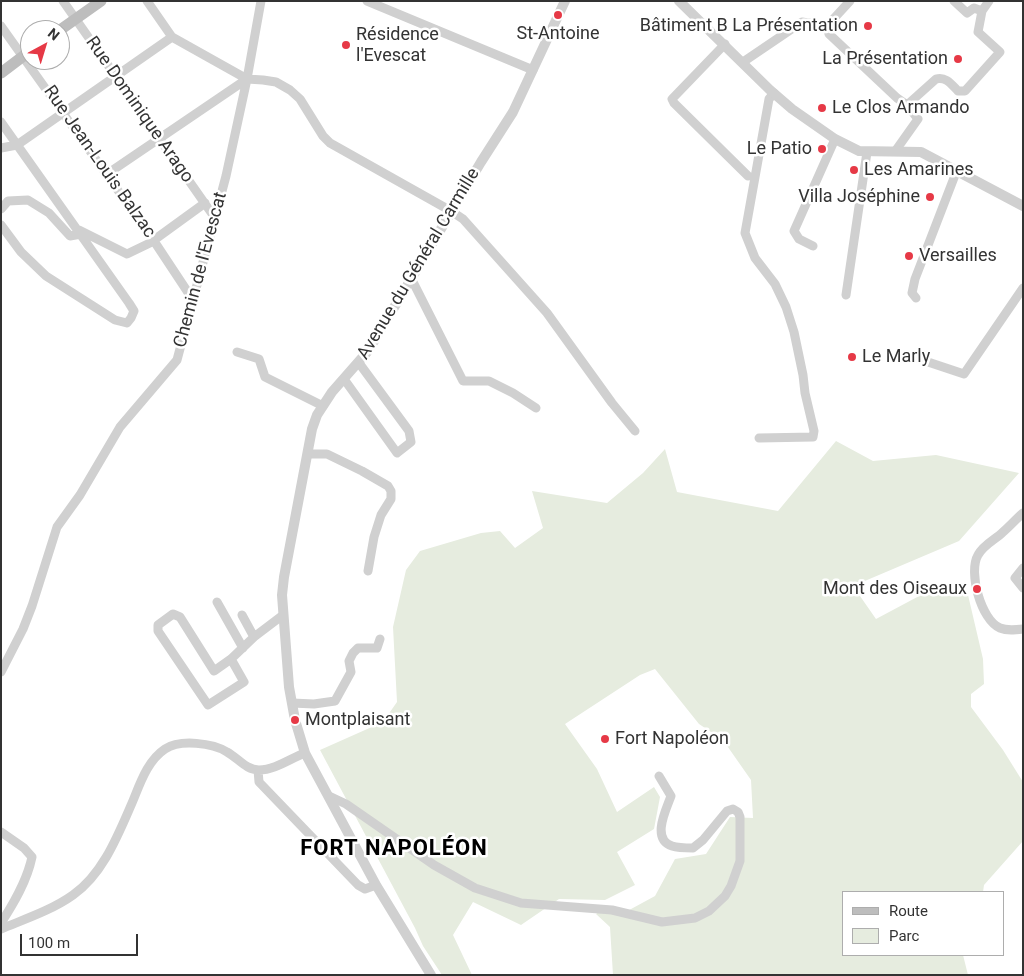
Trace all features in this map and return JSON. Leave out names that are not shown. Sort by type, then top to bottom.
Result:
[{"type":"main road","points":[[70,23],[101,1]]},
{"type":"main road","points":[[1,72],[20,58]]},
{"type":"street","name":"Rue Dominique Arago","points":[[63,1],[215,218]]},
{"type":"street","points":[[147,1],[172,37],[247,80],[276,82],[290,90],[300,99],[330,144],[451,211],[462,219],[547,313],[612,403],[635,431]]},
{"type":"street","name":"Chemin de l'Evescat","points":[[1,672],[29,613],[57,527],[80,495],[120,427],[177,360],[226,176],[262,1]]},
{"type":"street","points":[[367,1],[376,3],[533,70]]},
{"type":"street","name":"Avenue du Général Carmille","points":[[431,975],[376,885],[305,753],[289,687],[283,615],[284,577],[314,422],[332,392],[368,351],[451,211],[514,112],[565,1]]},
{"type":"street","points":[[680,1],[774,93],[792,109],[835,139],[851,148],[867,152],[896,150],[921,152],[1023,206]]},
{"type":"street","points":[[954,1],[966,13],[974,8],[982,11]]},
{"type":"street","points":[[907,105],[936,79],[946,80],[958,91],[966,91],[1000,52],[978,32],[982,11],[989,1]]},
{"type":"street","points":[[827,26],[844,3]]},
{"type":"street","points":[[743,62],[802,22],[827,26]]},
{"type":"street","name":"Rue Jean-Louis Balzac","points":[[1,26],[20,47]]},
{"type":"street","points":[[827,26],[829,34],[907,105],[918,119],[896,150]]},
{"type":"street","points":[[1,148],[18,144],[172,37]]},
{"type":"street","points":[[725,44],[672,99],[748,176]]},
{"type":"street","name":"Rue Jean-Louis Balzac","points":[[36,70],[193,300]]},
{"type":"street","points":[[107,174],[247,80]]},
{"type":"street","points":[[759,438],[813,437],[814,432],[794,332],[786,307],[775,284],[755,258],[745,233],[769,98],[774,93]]},
{"type":"street","points":[[1,122],[134,311],[131,318],[126,323],[115,320],[46,276],[21,252],[1,226]]},
{"type":"street","points":[[813,246],[798,238],[794,231],[835,139]]},
{"type":"street","points":[[846,295],[867,152]]},
{"type":"street","points":[[916,298],[912,293],[915,279],[958,170]]},
{"type":"street","points":[[1,208],[8,201],[28,200],[49,213],[70,236],[79,232],[127,254],[154,241],[205,204]]},
{"type":"street","points":[[411,278],[463,381],[489,381],[513,393],[536,408]]},
{"type":"street","points":[[913,357],[964,374],[1023,288]]},
{"type":"street","points":[[237,352],[259,359],[265,377],[323,406]]},
{"type":"street","points":[[344,379],[397,453],[411,442],[409,430],[359,363]]},
{"type":"street","points":[[308,454],[327,454],[388,486],[391,492],[391,499],[381,516],[374,537],[368,571]]},
{"type":"street","points":[[1023,513],[978,554],[974,568],[976,589],[985,613],[997,627],[1007,630],[1023,629]]},
{"type":"street","points":[[1023,568],[1015,578],[1023,588]]},
{"type":"street","points":[[217,602],[243,648]]},
{"type":"street","points":[[231,659],[244,682],[208,705],[158,631],[158,625],[172,614],[180,617],[214,671],[283,615]]},
{"type":"street","points":[[242,614],[254,637]]},
{"type":"street","points":[[292,703],[314,704],[335,700],[351,672],[350,661],[353,653],[358,648],[377,648],[380,639]]},
{"type":"street","points":[[1,929],[46,910],[74,895],[87,882],[110,851],[145,773],[155,758],[165,749],[187,743],[218,748],[228,752],[248,768],[258,770],[267,770],[305,753]]},
{"type":"street","points":[[258,770],[259,782],[358,885],[366,889],[376,885]]},
{"type":"street","points":[[329,796],[346,804],[410,849],[459,880],[498,896],[522,903],[612,910],[662,922],[695,918],[718,904],[731,886],[740,862],[740,817],[738,812],[733,809],[728,811],[703,840],[692,848],[672,846],[664,841],[660,828],[671,796],[659,776]]},
{"type":"street","points":[[1,832],[24,848],[32,857],[30,868],[16,898],[1,923]]},
{"type":"green space","points":[[836,441],[873,461],[936,455],[1019,473],[959,541],[853,586],[876,619],[921,595],[968,595],[983,659],[984,684],[971,694],[971,707],[1003,750],[1023,782],[1023,841],[984,885],[983,891],[842,891],[842,956],[963,956],[968,975],[613,975],[610,927],[596,914],[599,912],[620,915],[655,896],[675,859],[706,854],[730,817],[753,818],[751,780],[723,740],[699,724],[655,669],[640,675],[565,724],[597,769],[617,812],[654,787],[660,797],[654,829],[617,852],[635,885],[605,900],[559,899],[521,925],[473,902],[453,935],[472,975],[442,975],[423,946],[320,750],[383,722],[397,702],[393,627],[406,570],[420,551],[481,533],[500,531],[515,548],[543,528],[532,491],[607,503],[643,473],[665,449],[677,492],[778,511]]},
{"type":"place","name":"St-Antoine","points":[[558,15]]},
{"type":"place","name":"Bâtiment B La Présentation","points":[[868,26]]},
{"type":"place","name":"Résidence l'Evescat","points":[[346,45]]},
{"type":"place","name":"La Présentation","points":[[958,59]]},
{"type":"place","name":"Le Clos Armando","points":[[822,108]]},
{"type":"place","name":"Le Patio","points":[[822,149]]},
{"type":"place","name":"Les Amarines","points":[[854,170]]},
{"type":"place","name":"Villa Joséphine","points":[[930,197]]},
{"type":"place","name":"Versailles","points":[[909,256]]},
{"type":"place","name":"Le Marly","points":[[852,357]]},
{"type":"place","name":"Mont des Oiseaux","points":[[977,589]]},
{"type":"place","name":"Montplaisant","points":[[295,720]]},
{"type":"place","name":"Fort Napoléon","points":[[605,739]]},
{"type":"district","name":"FORT NAPOLÉON","points":[[394,849]]}]
